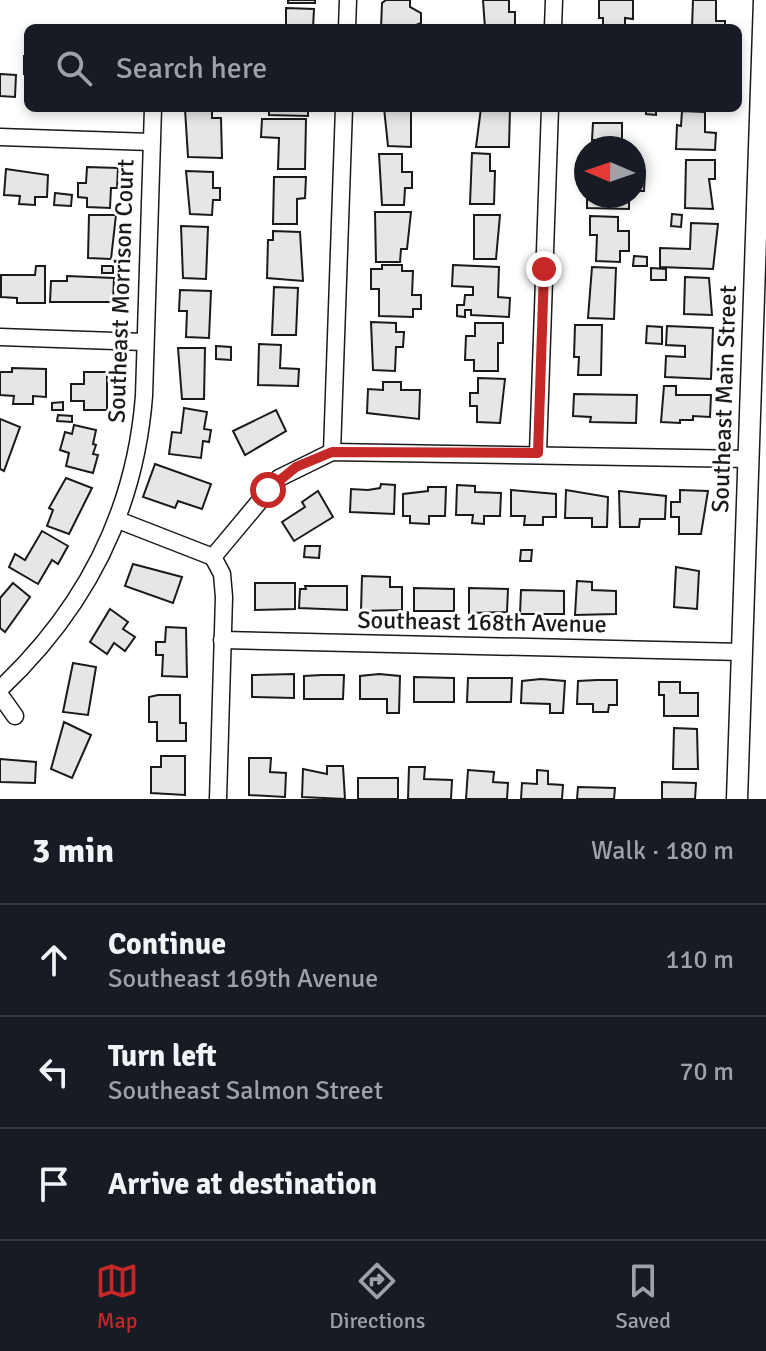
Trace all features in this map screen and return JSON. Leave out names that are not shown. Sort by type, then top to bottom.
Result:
[{"type":"street","points":[[347,24],[348,0]]},
{"type":"street","points":[[553,24],[554,0]]},
{"type":"street","name":"Southeast Main Street","points":[[737,799],[749,459],[760,299],[764,0]]},
{"type":"street","name":"Southeast Morrison Court","points":[[118,520],[141,429],[153,112]]},
{"type":"street","points":[[332,452],[344,112]]},
{"type":"street","points":[[538,453],[550,112]]},
{"type":"street","points":[[0,137],[151,142]]},
{"type":"street","points":[[0,337],[144,342]]},
{"type":"street","points":[[213,557],[279,478],[332,452],[538,453],[749,459]]},
{"type":"street","points":[[15,716],[0,692],[30,661],[71,609],[118,520],[213,557],[222,574],[218,799]]},
{"type":"street","name":"Southeast 168th Avenue","points":[[222,640],[742,652]]},
{"type":"building","points":[[288,0],[315,0],[315,3],[288,3]]},
{"type":"building","points":[[386,0],[410,0],[410,7],[421,13],[421,23],[381,24],[382,3]]},
{"type":"building","points":[[483,0],[509,0],[509,12],[515,12],[515,24],[485,24]]},
{"type":"building","points":[[599,0],[633,0],[633,19],[625,18],[625,24],[603,24],[603,18],[599,18]]},
{"type":"building","points":[[693,0],[716,0],[716,21],[725,21],[725,24],[692,24]]},
{"type":"building","points":[[286,8],[314,9],[313,24],[286,24]]},
{"type":"building","points":[[0,74],[16,75],[15,97],[0,96]]},
{"type":"building","points":[[185,112],[212,112],[212,118],[221,118],[222,158],[188,157]]},
{"type":"building","points":[[269,112],[308,112],[308,116],[269,115]]},
{"type":"building","points":[[384,112],[411,112],[411,147],[388,146]]},
{"type":"building","points":[[480,112],[510,112],[509,147],[476,147]]},
{"type":"building","points":[[682,112],[705,112],[705,132],[716,133],[715,150],[676,149],[677,125],[681,126]]},
{"type":"building","points":[[262,119],[306,119],[305,169],[278,169],[279,138],[261,137]]},
{"type":"building","points":[[593,123],[622,123],[622,136],[592,136]]},
{"type":"building","points":[[472,153],[490,154],[490,171],[495,171],[494,204],[470,204]]},
{"type":"building","points":[[379,154],[402,154],[402,172],[412,172],[412,188],[405,188],[404,205],[382,205]]},
{"type":"building","points":[[686,160],[715,160],[715,179],[709,179],[713,209],[685,208]]},
{"type":"building","points":[[87,167],[118,168],[117,188],[111,188],[110,208],[87,207],[87,198],[78,197],[78,183],[86,183]]},
{"type":"building","points":[[6,169],[48,175],[47,197],[35,197],[35,205],[19,204],[20,196],[4,195]]},
{"type":"building","points":[[186,171],[213,172],[213,188],[220,188],[220,200],[213,200],[212,215],[190,214]]},
{"type":"building","points":[[274,177],[306,177],[305,198],[297,199],[297,224],[273,224]]},
{"type":"building","points":[[55,193],[72,195],[71,206],[54,205]]},
{"type":"building","points":[[375,212],[411,212],[407,249],[401,249],[400,262],[376,262]]},
{"type":"building","points":[[672,214],[682,215],[681,227],[671,226]]},
{"type":"building","points":[[89,215],[116,215],[111,259],[88,258]]},
{"type":"building","points":[[474,215],[500,215],[496,259],[474,259]]},
{"type":"building","points":[[590,216],[618,217],[618,231],[629,231],[629,251],[620,251],[620,262],[596,261],[597,235],[590,235]]},
{"type":"building","points":[[691,223],[718,224],[713,269],[660,267],[660,248],[690,249]]},
{"type":"building","points":[[181,226],[208,227],[206,279],[183,278]]},
{"type":"building","points":[[273,231],[300,232],[303,281],[267,278],[268,240],[273,240]]},
{"type":"building","points":[[634,256],[647,257],[647,266],[633,266]]},
{"type":"building","points":[[382,265],[402,265],[402,271],[413,271],[412,295],[421,295],[421,309],[413,309],[413,317],[379,316],[379,289],[371,289],[371,269],[382,269]]},
{"type":"building","points":[[453,265],[499,267],[498,297],[510,298],[509,317],[471,315],[471,310],[465,310],[465,317],[457,316],[457,305],[464,305],[465,295],[473,295],[473,287],[452,286]]},
{"type":"building","points":[[36,266],[45,266],[45,303],[17,303],[17,298],[1,297],[1,275],[35,275]]},
{"type":"building","points":[[102,266],[113,266],[113,273],[102,273]]},
{"type":"building","points":[[592,267],[616,268],[614,319],[588,318]]},
{"type":"building","points":[[651,268],[666,269],[666,280],[651,280]]},
{"type":"building","points":[[67,276],[114,278],[113,302],[50,302],[51,281],[67,281]]},
{"type":"building","points":[[685,277],[709,278],[712,315],[684,314]]},
{"type":"building","points":[[274,287],[298,288],[296,335],[272,335]]},
{"type":"building","points":[[180,290],[211,291],[209,338],[186,337],[187,311],[179,311]]},
{"type":"building","points":[[371,322],[396,323],[396,332],[404,332],[403,347],[396,347],[395,371],[373,370]]},
{"type":"building","points":[[475,323],[503,323],[503,343],[498,343],[498,371],[474,371],[474,360],[465,360],[466,336],[475,336]]},
{"type":"building","points":[[575,325],[602,325],[601,375],[578,375],[579,357],[574,357]]},
{"type":"building","points":[[647,326],[662,327],[662,344],[646,343]]},
{"type":"building","points":[[667,326],[713,328],[711,379],[665,377],[666,356],[685,357],[685,346],[666,345]]},
{"type":"building","points":[[259,344],[281,345],[280,368],[299,369],[298,386],[258,385]]},
{"type":"building","points":[[216,346],[231,347],[231,360],[216,359]]},
{"type":"building","points":[[178,348],[205,348],[204,399],[182,399]]},
{"type":"building","points":[[12,368],[46,369],[46,397],[33,396],[33,404],[13,404],[14,396],[0,395],[0,372],[12,372]]},
{"type":"building","points":[[84,372],[107,372],[107,410],[84,410],[84,401],[71,401],[71,384],[84,384]]},
{"type":"building","points":[[478,378],[505,379],[500,423],[477,422],[477,406],[470,406],[470,393],[478,393]]},
{"type":"building","points":[[383,382],[401,382],[401,390],[420,390],[419,419],[367,413],[368,389],[383,390]]},
{"type":"building","points":[[664,386],[676,386],[676,395],[711,395],[710,417],[693,416],[693,420],[680,420],[680,423],[661,422]]},
{"type":"building","points":[[574,394],[637,395],[636,423],[590,422],[591,417],[573,416]]},
{"type":"building","points":[[63,402],[63,410],[52,410],[52,403]]},
{"type":"building","points":[[184,408],[207,412],[204,429],[211,430],[209,442],[203,441],[201,458],[169,454],[172,432],[181,433]]},
{"type":"building","points":[[276,410],[286,431],[245,455],[233,431]]},
{"type":"building","points":[[58,415],[72,416],[72,422],[57,421]]},
{"type":"building","points":[[0,419],[20,427],[4,471],[0,469]]},
{"type":"building","points":[[74,425],[96,430],[93,454],[98,455],[93,473],[66,466],[69,453],[60,450],[65,432],[72,434]]},
{"type":"building","points":[[155,464],[211,484],[202,509],[178,501],[175,508],[143,497]]},
{"type":"building","points":[[66,478],[92,488],[69,534],[47,526],[53,510],[49,508]]},
{"type":"building","points":[[381,484],[395,485],[394,514],[350,512],[351,489],[380,488]]},
{"type":"building","points":[[457,485],[475,486],[475,492],[501,493],[500,516],[484,516],[484,524],[472,523],[473,515],[456,515]]},
{"type":"building","points":[[428,487],[446,487],[445,516],[429,516],[429,524],[410,523],[410,516],[403,516],[403,494],[428,491]]},
{"type":"building","points":[[511,490],[556,494],[556,517],[543,517],[543,525],[524,525],[525,516],[511,516]]},
{"type":"building","points":[[566,490],[608,497],[607,527],[592,527],[592,518],[565,518]]},
{"type":"building","points":[[680,490],[708,491],[701,534],[679,534],[679,517],[671,517],[671,502],[680,502]]},
{"type":"building","points":[[318,491],[333,517],[294,541],[282,522],[305,507],[302,502]]},
{"type":"building","points":[[619,491],[666,496],[665,519],[640,519],[639,527],[620,527]]},
{"type":"building","points":[[42,531],[68,546],[58,564],[52,560],[38,584],[9,567],[15,554],[25,560]]},
{"type":"building","points":[[305,546],[320,546],[319,558],[304,557]]},
{"type":"building","points":[[521,550],[532,550],[531,561],[520,561]]},
{"type":"building","points":[[133,564],[182,577],[173,603],[125,586]]},
{"type":"building","points":[[676,567],[699,571],[697,609],[674,607]]},
{"type":"building","points":[[362,576],[390,577],[390,587],[402,587],[402,610],[361,611]]},
{"type":"building","points":[[577,581],[592,582],[592,590],[616,591],[616,614],[575,615]]},
{"type":"building","points":[[13,583],[30,597],[5,632],[0,628],[0,598]]},
{"type":"building","points":[[255,583],[295,583],[295,609],[255,610]]},
{"type":"building","points":[[305,586],[347,586],[347,610],[299,608],[300,589],[306,589]]},
{"type":"building","points":[[414,588],[454,589],[454,611],[414,611]]},
{"type":"building","points":[[469,588],[508,589],[507,612],[469,613]]},
{"type":"building","points":[[521,590],[564,591],[564,614],[520,614]]},
{"type":"building","points":[[110,609],[128,622],[123,629],[135,637],[125,651],[114,643],[107,654],[90,642]]},
{"type":"building","points":[[166,627],[186,628],[187,677],[162,676],[163,655],[156,655],[156,642],[165,642]]},
{"type":"building","points":[[73,663],[96,667],[88,715],[63,712]]},
{"type":"building","points":[[294,674],[294,698],[252,697],[252,675]]},
{"type":"building","points":[[344,675],[343,699],[304,699],[304,676]]},
{"type":"building","points":[[360,676],[400,676],[399,713],[387,713],[387,699],[360,699]]},
{"type":"building","points":[[414,677],[454,678],[454,702],[414,702]]},
{"type":"building","points":[[468,678],[512,678],[511,702],[467,702]]},
{"type":"building","points":[[617,680],[617,705],[609,705],[608,712],[593,712],[593,704],[577,704],[578,681]]},
{"type":"building","points":[[522,681],[565,681],[563,713],[550,713],[550,704],[521,703]]},
{"type":"building","points":[[659,682],[680,682],[680,693],[698,693],[698,716],[664,716],[664,695],[659,695]]},
{"type":"building","points":[[180,695],[180,723],[186,723],[186,741],[157,741],[157,722],[149,722],[149,697]]},
{"type":"building","points":[[64,722],[91,735],[72,778],[51,769]]},
{"type":"building","points":[[674,728],[697,729],[698,769],[673,769]]},
{"type":"building","points":[[161,756],[185,756],[185,795],[151,793],[151,767],[161,767]]},
{"type":"building","points":[[249,758],[271,758],[270,772],[286,773],[285,797],[249,795]]},
{"type":"building","points":[[0,759],[36,762],[35,783],[0,782]]},
{"type":"building","points":[[327,766],[343,766],[345,799],[302,797],[303,769],[327,774]]},
{"type":"building","points":[[409,767],[425,767],[424,779],[452,780],[451,799],[408,799]]},
{"type":"building","points":[[468,770],[494,772],[493,782],[508,783],[507,799],[466,799]]},
{"type":"building","points":[[537,770],[548,771],[548,784],[563,785],[562,799],[521,799],[522,783],[537,784]]},
{"type":"building","points":[[358,778],[398,778],[398,799],[358,799]]},
{"type":"building","points":[[662,782],[696,783],[695,799],[662,799]]},
{"type":"building","points":[[578,787],[615,788],[614,799],[577,799]]},
{"type":"route","points":[[268,490],[296,467],[332,452],[538,453],[544,269]]}]
